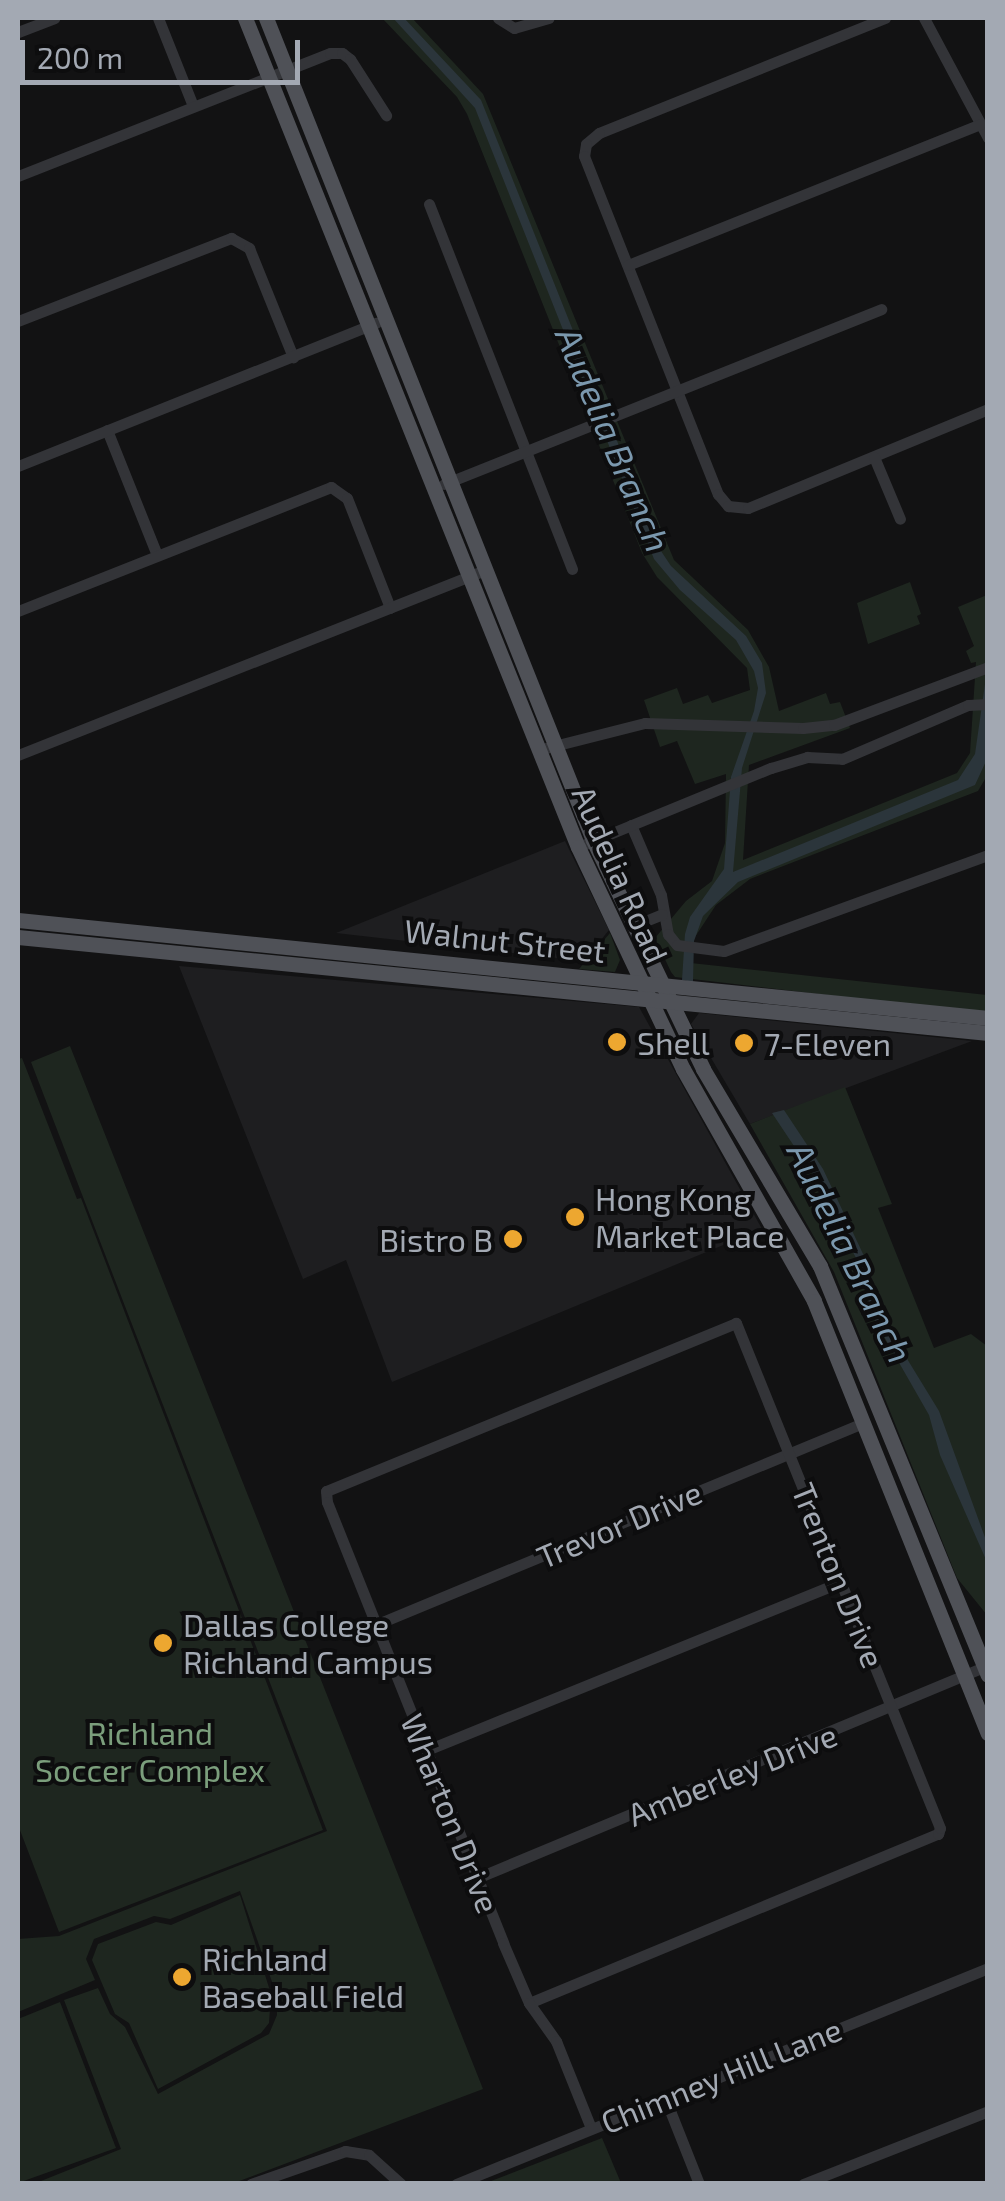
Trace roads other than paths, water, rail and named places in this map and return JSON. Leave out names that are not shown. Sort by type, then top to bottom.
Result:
[{"type":"main road","name":"Audelia Road","points":[[245,18],[468,576],[586,844],[638,981],[814,1301],[988,1732]]},
{"type":"main road","name":"Audelia Road","points":[[266,18],[485,570],[546,750]]},
{"type":"main road","name":"Audelia Road","points":[[586,844],[633,926],[663,991],[820,1266],[986,1671]]},
{"type":"main road","name":"Walnut Street","points":[[18,920],[191,945]]},
{"type":"main road","points":[[18,928],[47,922]]},
{"type":"main road","name":"Walnut Street","points":[[18,937],[191,945],[646,997],[663,991],[988,1018]]},
{"type":"main road","name":"Walnut Street","points":[[350,961],[638,981],[663,991],[988,1033]]},
{"type":"main road","points":[[769,1216],[786,1208]]},
{"type":"main road","points":[[863,1423],[882,1415]]},
{"type":"main road","points":[[935,1603],[955,1595]]},
{"type":"street","points":[[18,32],[54,18]]},
{"type":"street","points":[[158,18],[193,106]]},
{"type":"street","points":[[498,18],[514,28],[549,18]]},
{"type":"street","points":[[885,18],[599,133],[586,144],[584,156],[718,494],[728,506],[748,508],[988,409]]},
{"type":"street","points":[[924,18],[988,138]]},
{"type":"street","points":[[18,176],[330,52],[342,53],[386,116]]},
{"type":"street","points":[[628,265],[980,124]]},
{"type":"street","points":[[429,204],[572,569]]},
{"type":"street","points":[[18,321],[231,238],[249,248],[293,357]]},
{"type":"street","points":[[433,488],[881,309]]},
{"type":"street","points":[[18,466],[386,319]]},
{"type":"street","points":[[108,430],[158,555]]},
{"type":"street","points":[[874,457],[900,519]]},
{"type":"street","points":[[18,611],[331,488],[347,498],[390,608]]},
{"type":"street","points":[[18,756],[485,570]]},
{"type":"street","points":[[546,750],[646,723],[804,728],[858,719],[987,668]]},
{"type":"street","points":[[586,844],[751,776],[808,757],[842,758],[971,705],[988,704]]},
{"type":"street","points":[[633,824],[661,895],[668,934],[681,946],[724,951],[750,945],[988,855]]},
{"type":"street","points":[[633,926],[662,914]]},
{"type":"street","name":"Trenton Drive","points":[[326,1491],[736,1323],[791,1453],[940,1828],[933,1839],[530,2003]]},
{"type":"street","name":"Trevor Drive","points":[[375,1625],[863,1423]]},
{"type":"street","name":"Wharton Drive","points":[[326,1491],[326,1502],[477,1878],[530,2003],[556,2040],[591,2128]]},
{"type":"street","points":[[427,1750],[841,1582]]},
{"type":"street","name":"Amberley Drive","points":[[477,1878],[855,1724],[890,1705],[964,1675],[986,1671]]},
{"type":"street","name":"Chimney Hill Lane","points":[[456,2184],[988,1968]]},
{"type":"street","points":[[665,2098],[699,2184]]},
{"type":"street","points":[[804,2184],[988,2110]]},
{"type":"street","points":[[252,2184],[344,2151],[369,2155],[401,2184]]},
{"type":"water","name":"Audelia Branch","points":[[393,18],[404,18],[481,100],[661,551],[671,566],[746,636],[762,663],[766,693],[742,768],[733,872],[958,780],[975,754],[987,670],[987,759],[975,785],[738,882],[703,916],[694,941],[693,982],[682,980],[685,934],[690,917],[724,869],[731,777],[754,711],[758,688],[754,671],[736,640],[680,590],[654,559],[475,108]]},
{"type":"water","points":[[784,1110],[823,1169],[864,1256],[890,1331],[939,1411],[987,1543],[987,1562],[940,1455],[929,1415],[874,1319],[856,1258],[814,1176],[772,1113]]},
{"type":"place","name":"Shell","points":[[617,1042]]},
{"type":"place","name":"7-Eleven","points":[[744,1043]]},
{"type":"place","name":"Hong Kong Market Place","points":[[575,1217]]},
{"type":"place","name":"Bistro B","points":[[513,1239]]},
{"type":"place","name":"Dallas College Richland Campus","points":[[163,1643]]},
{"type":"place","name":"Richland Baseball Field","points":[[182,1977]]},
{"type":"park label","name":"Richland Soccer Complex","points":[[150,1752]]}]
